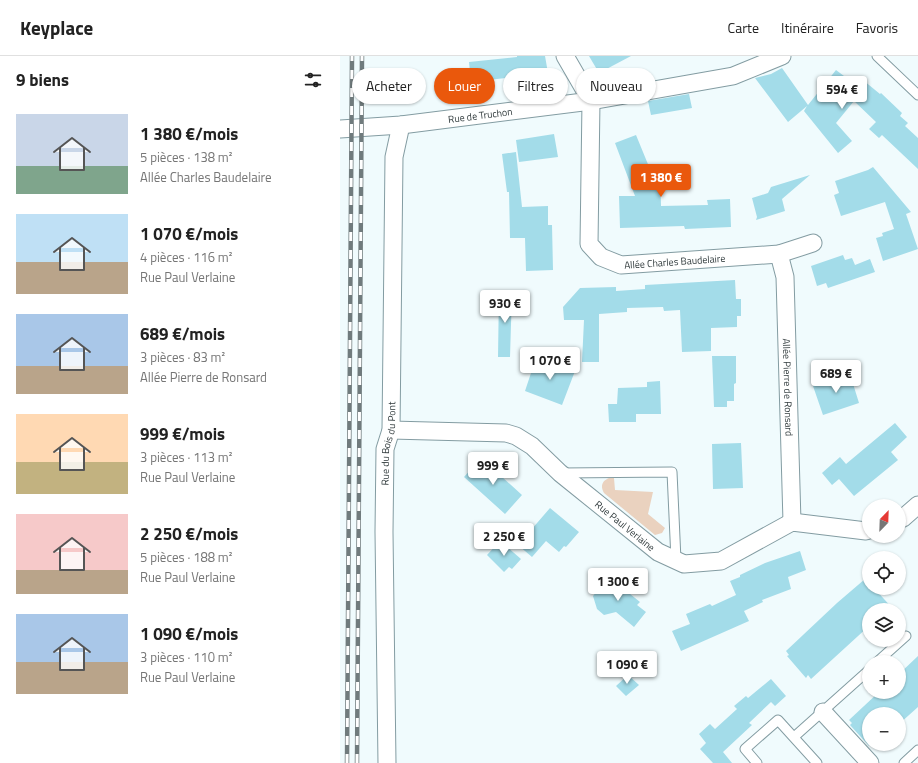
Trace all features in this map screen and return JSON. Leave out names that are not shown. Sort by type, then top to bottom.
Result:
[{"type":"street","points":[[565,56],[576,75]]},
{"type":"street","name":"Rue de Truchon","points":[[656,90],[733,76],[782,56]]},
{"type":"street","name":"Rue de Truchon","points":[[340,129],[400,125],[576,103]]},
{"type":"street","name":"Allée Charles Baudelaire","points":[[591,104],[589,244],[601,256],[621,265],[779,254],[812,243]]},
{"type":"street","name":"Rue du Bois du Pont","points":[[387,763],[385,449],[391,430],[394,156],[400,125]]},
{"type":"street","name":"Allée Pierre de Ronsard","points":[[779,254],[785,277],[792,522]]},
{"type":"street","name":"Rue Paul Verlaine","points":[[391,430],[506,433],[516,436],[532,446],[560,473],[658,552],[684,564],[721,561],[792,522]]},
{"type":"street","points":[[906,515],[918,505]]},
{"type":"street","points":[[792,522],[862,531]]},
{"type":"street","points":[[823,712],[870,763]]},
{"type":"lane","points":[[877,56],[918,95]]},
{"type":"lane","points":[[560,473],[672,472],[676,560]]},
{"type":"lane","points":[[885,655],[894,647]]},
{"type":"lane","points":[[794,737],[862,676]]},
{"type":"lane","points":[[758,763],[745,749],[778,720],[817,763]]},
{"type":"lane","points":[[904,763],[918,750]]},
{"type":"shaded area","points":[[609,478],[614,478],[615,490],[653,492],[648,514],[665,528],[662,533],[655,535],[604,493],[602,484]]},
{"type":"building","points":[[545,56],[547,68],[503,68],[503,78],[495,79],[495,68],[470,68],[469,62],[517,57]]},
{"type":"building","points":[[589,56],[631,56],[608,68],[596,68]]},
{"type":"building","points":[[782,68],[808,105],[836,70],[852,82],[858,76],[880,94],[881,93],[902,113],[900,116],[908,123],[905,126],[918,138],[918,169],[882,135],[879,138],[869,129],[876,122],[854,101],[836,123],[852,141],[838,153],[804,111],[807,106],[788,122],[755,78],[771,74]]},
{"type":"building","points":[[689,94],[692,108],[651,115],[649,104],[656,104],[656,100]]},
{"type":"building","points":[[554,134],[558,157],[519,162],[516,140]]},
{"type":"building","points":[[636,135],[652,174],[660,171],[661,206],[708,205],[707,200],[730,199],[731,227],[685,229],[684,226],[620,228],[619,196],[635,196],[615,143]]},
{"type":"building","points":[[516,152],[522,207],[548,206],[548,225],[552,225],[553,270],[526,271],[525,238],[510,238],[509,192],[507,192],[502,154]]},
{"type":"building","points":[[873,167],[911,212],[906,214],[918,249],[883,261],[876,238],[883,236],[882,233],[894,229],[885,202],[841,216],[834,195],[839,193],[835,181]]},
{"type":"building","points":[[810,175],[782,199],[785,211],[756,220],[757,217],[752,198],[768,193],[771,187]]},
{"type":"building","points":[[843,255],[845,260],[852,258],[855,265],[870,259],[875,272],[828,288],[826,283],[817,286],[811,266]]},
{"type":"building","points":[[735,280],[736,299],[741,299],[741,316],[737,316],[737,327],[711,328],[711,351],[682,352],[680,310],[664,311],[663,307],[627,308],[627,312],[599,314],[599,362],[582,362],[584,320],[564,320],[563,307],[580,288],[616,287],[616,291],[645,289],[645,285]]},
{"type":"building","points":[[499,291],[512,291],[510,357],[498,357]]},
{"type":"building","points":[[712,356],[736,356],[734,401],[727,401],[727,407],[714,407]]},
{"type":"building","points":[[539,358],[575,371],[562,405],[525,391],[534,364],[536,364]]},
{"type":"building","points":[[850,374],[859,403],[823,415],[813,386]]},
{"type":"building","points":[[660,381],[661,414],[636,414],[636,422],[609,422],[608,404],[617,404],[618,388],[647,387],[647,382]]},
{"type":"building","points":[[895,423],[907,437],[891,452],[898,460],[854,496],[839,479],[832,485],[822,473],[840,457],[846,464]]},
{"type":"building","points":[[741,443],[743,488],[713,489],[712,444]]},
{"type":"building","points":[[481,458],[522,495],[505,514],[464,477]]},
{"type":"building","points":[[550,508],[579,532],[566,547],[564,546],[559,552],[546,541],[532,557],[518,545]]},
{"type":"building","points":[[500,541],[521,559],[512,569],[509,567],[504,572],[487,555]]},
{"type":"building","points":[[800,551],[806,570],[788,577],[791,589],[762,600],[763,602],[744,611],[749,621],[681,651],[672,631],[690,624],[686,614],[710,604],[712,606],[736,595],[730,581],[740,577],[740,575],[765,563]]},
{"type":"building","points":[[609,577],[640,602],[637,605],[646,612],[634,627],[616,612],[604,615],[597,609],[593,596]]},
{"type":"building","points":[[862,582],[862,595],[880,595],[888,603],[862,603],[862,632],[811,679],[808,675],[806,678],[787,656],[789,655],[786,651]]},
{"type":"building","points":[[918,656],[918,707],[906,718],[906,707],[863,707],[872,699],[906,699],[906,667]]},
{"type":"building","points":[[628,675],[639,685],[626,696],[616,686]]},
{"type":"building","points":[[771,679],[786,696],[775,706],[771,702],[749,723],[752,725],[723,752],[732,763],[713,763],[700,749],[706,743],[699,734],[710,724],[715,729],[737,709],[734,706],[746,696],[748,698]]},
{"type":"building","points":[[862,708],[862,738],[850,725],[852,723],[849,720]]},
{"type":"railway","points":[[347,763],[352,56]]},
{"type":"railway","points":[[357,763],[362,56]]}]
